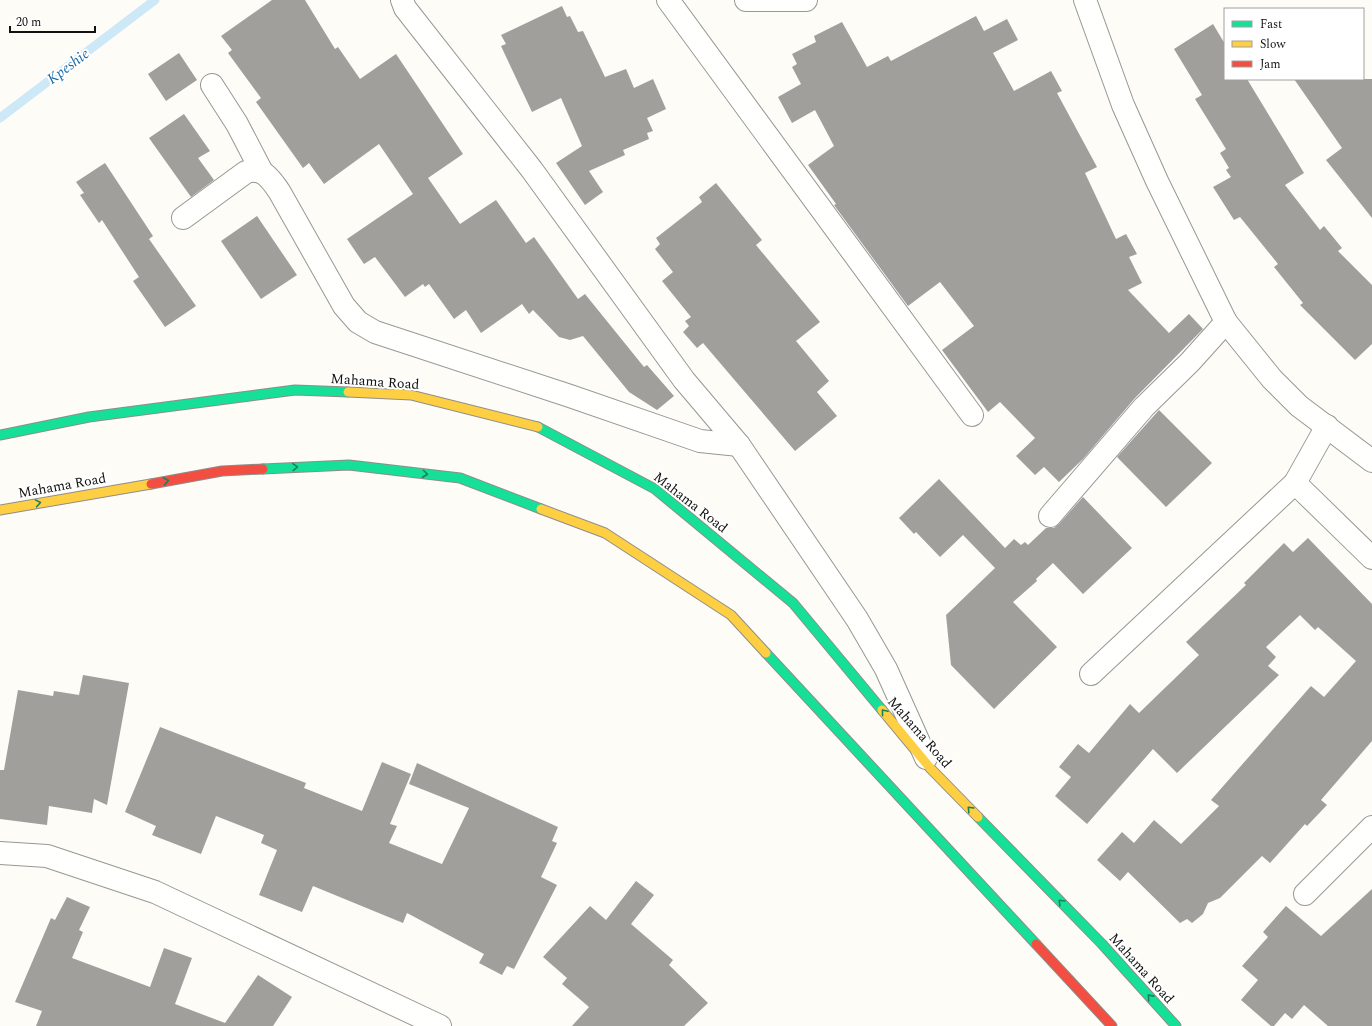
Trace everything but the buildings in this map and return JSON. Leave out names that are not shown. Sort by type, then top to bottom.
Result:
[{"type":"street","points":[[402,0],[405,8],[532,170],[684,380],[739,445],[857,619],[886,669],[931,768]]},
{"type":"street","points":[[668,0],[972,415]]},
{"type":"street","points":[[746,0],[806,0]]},
{"type":"street","points":[[1085,0],[1123,105],[1157,181],[1226,322],[1272,378],[1299,406],[1372,460]]},
{"type":"street","points":[[212,85],[237,124],[262,172],[271,179],[279,191],[350,315],[375,332],[570,396],[700,441],[739,445]]},
{"type":"street","points":[[183,218],[246,172],[253,170],[262,172]]},
{"type":"street","points":[[1050,516],[1144,407],[1190,362],[1226,322]]},
{"type":"street","name":"Mahama Road","points":[[0,435],[89,417],[295,390],[411,395],[540,427],[655,488],[793,603],[931,768],[1102,944],[1176,1026]]},
{"type":"street","points":[[1091,674],[1295,483],[1327,426]]},
{"type":"street","name":"Mahama Road","points":[[0,510],[222,471],[349,465],[460,478],[605,533],[731,615],[1112,1026]]},
{"type":"street","points":[[1295,483],[1372,558]]},
{"type":"street","points":[[1305,894],[1372,826]]},
{"type":"street","points":[[0,853],[47,856],[156,892],[440,1026]]},
{"type":"waterway","name":"Kpeshie","points":[[0,118],[155,0]]},
{"type":"traffic: fast","points":[[0,435],[89,417],[295,390],[348,392]]},
{"type":"traffic: fast","points":[[538,427],[655,489],[793,603],[882,710]]},
{"type":"traffic: fast","points":[[263,469],[349,465],[460,478],[541,509]]},
{"type":"traffic: fast","points":[[766,653],[1036,944]]},
{"type":"traffic: fast","points":[[978,817],[1102,944],[1176,1026]]},
{"type":"traffic: slow","points":[[348,392],[411,395],[538,427]]},
{"type":"traffic: slow","points":[[0,510],[151,484]]},
{"type":"traffic: slow","points":[[541,509],[605,533],[731,615],[766,653]]},
{"type":"traffic: slow","points":[[882,710],[931,769],[978,817]]},
{"type":"traffic: jam","points":[[151,484],[222,471],[263,469]]},
{"type":"traffic: jam","points":[[1036,944],[1112,1026]]}]
